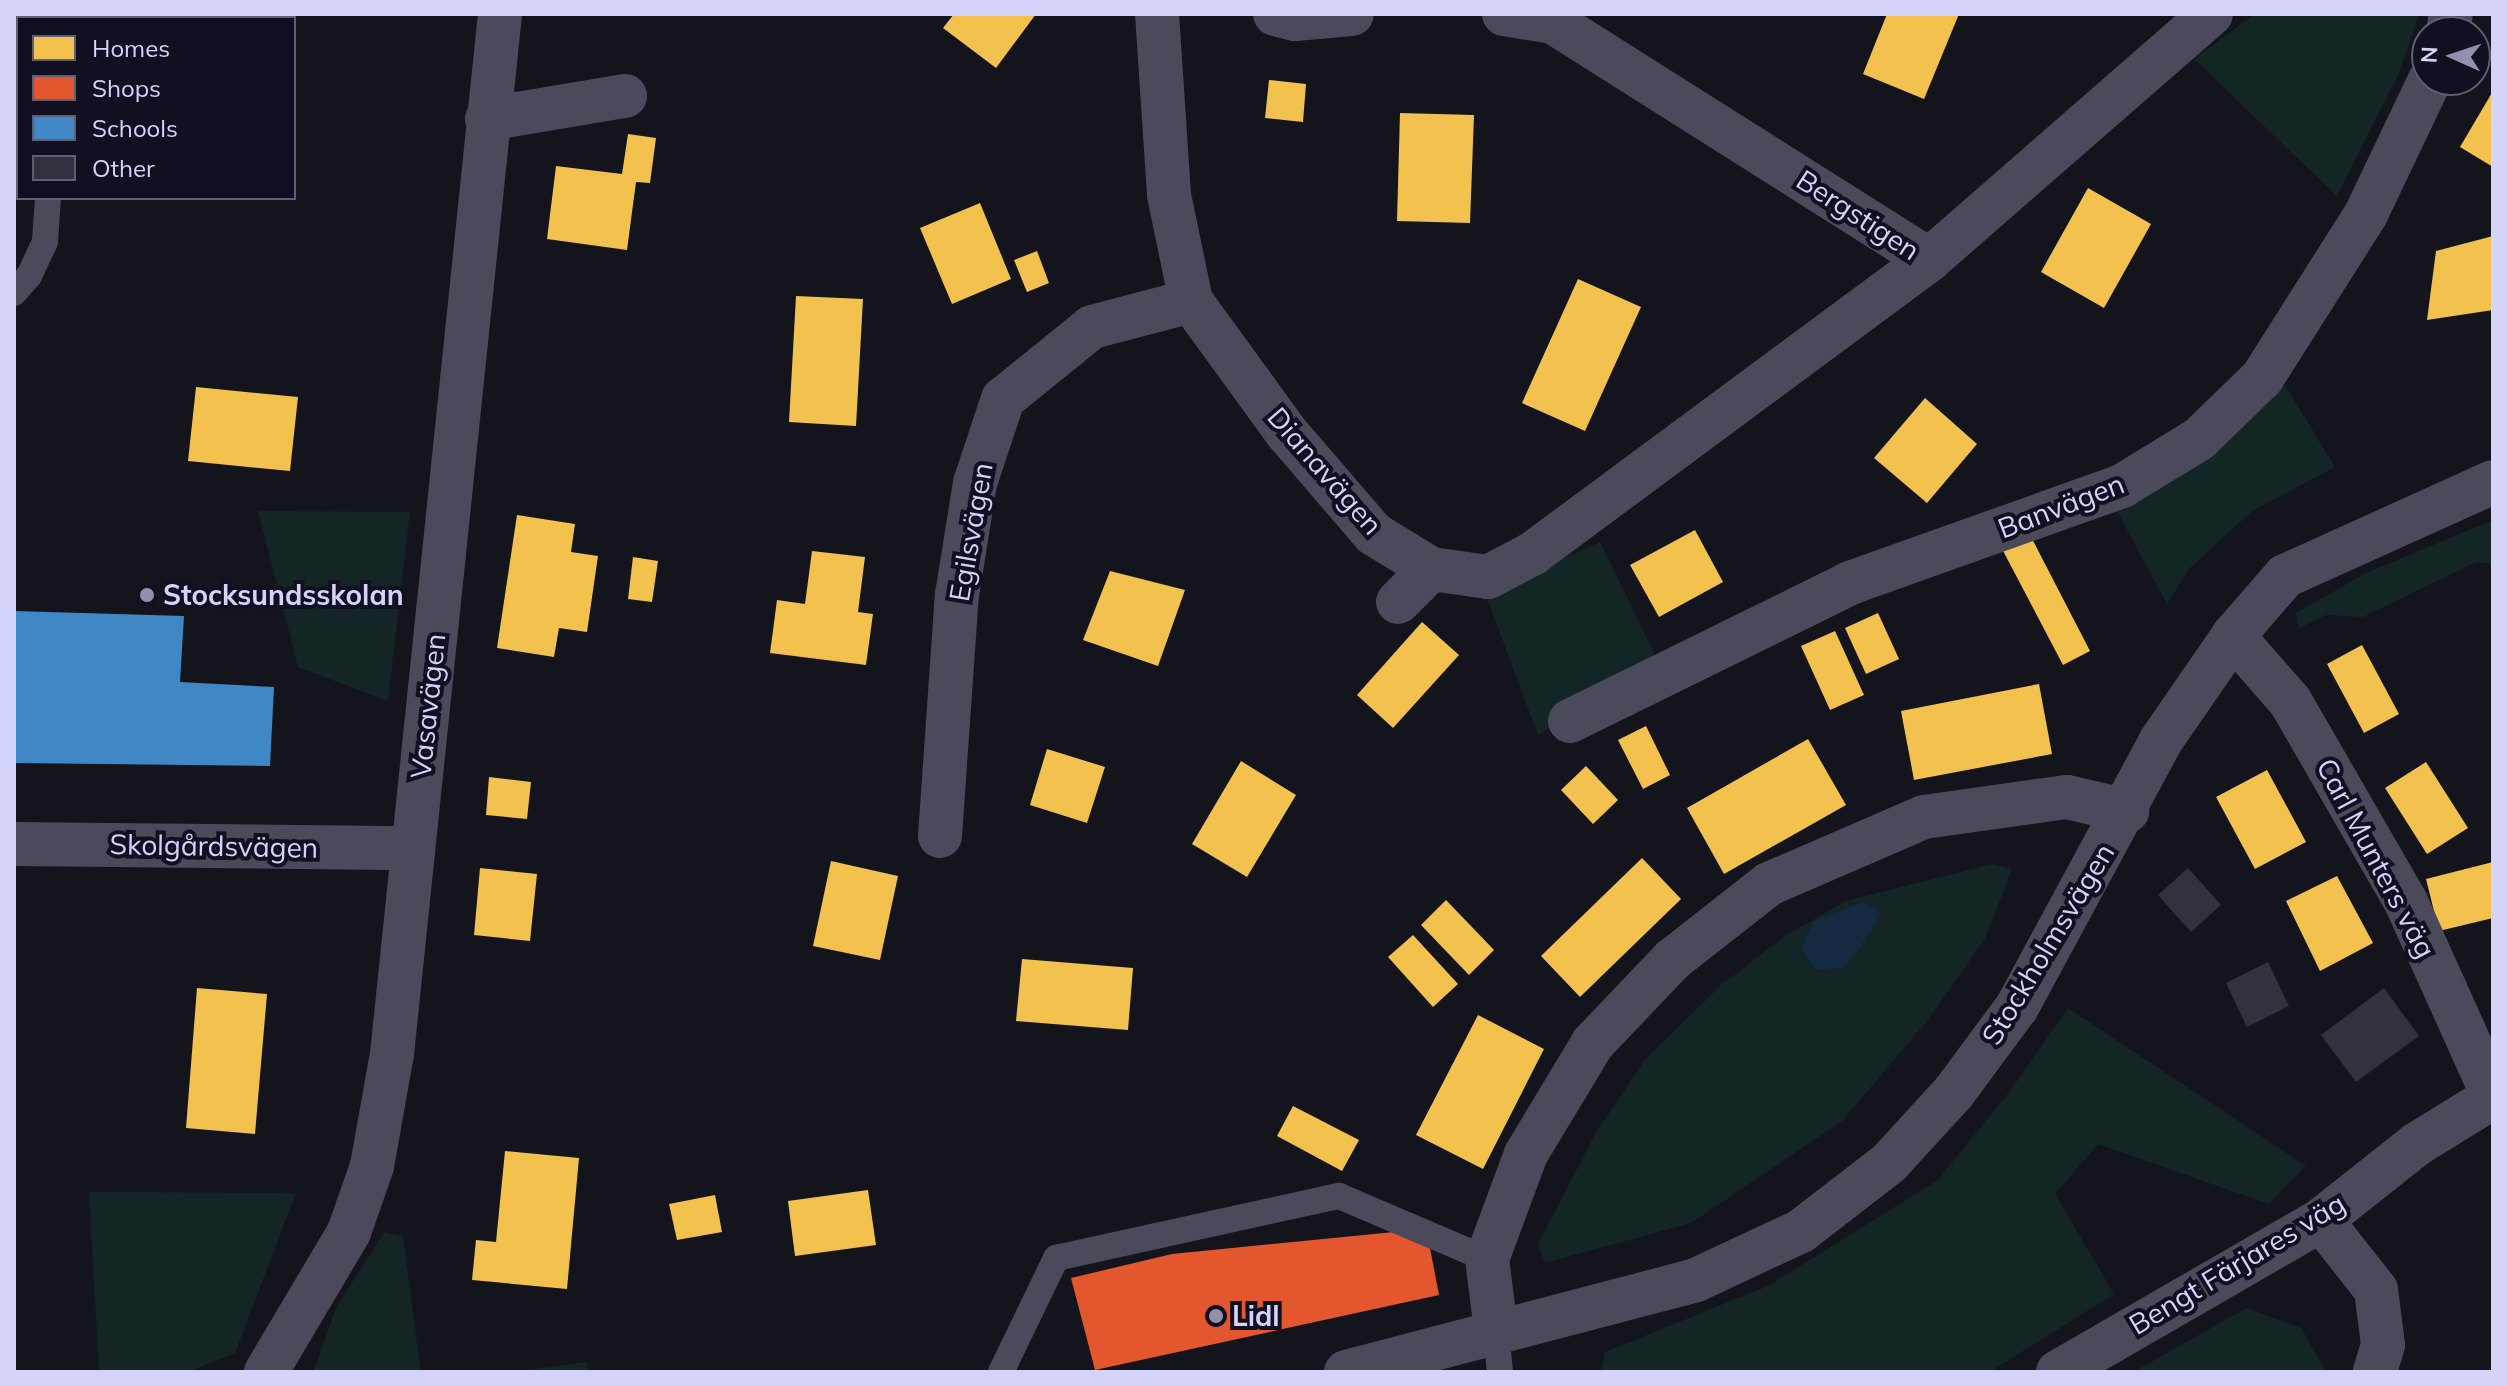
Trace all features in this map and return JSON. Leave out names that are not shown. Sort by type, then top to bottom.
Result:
[{"type":"street","name":"Vasavägen","points":[[266,1372],[349,1232],[372,1166],[392,1054],[500,14]]},
{"type":"street","name":"Dianavägen","points":[[1157,14],[1169,195],[1191,301],[1287,433],[1374,534],[1431,569],[1488,577],[1532,554],[1929,260]]},
{"type":"street","points":[[1275,14],[1295,19],[1352,14]]},
{"type":"street","name":"Bergstigen","points":[[1504,14],[1553,22],[1929,260],[2211,14]]},
{"type":"street","points":[[487,119],[625,96]]},
{"type":"street","name":"Banvägen","points":[[1570,721],[1850,583],[2122,486],[2199,439],[2262,378],[2366,214],[2422,96]]},
{"type":"street","name":"Egilsvägen","points":[[940,836],[957,595],[975,483],[1003,399],[1092,327],[1191,301]]},
{"type":"street","name":"Stockholmsvägen","points":[[1346,1372],[1498,1351],[1696,1280],[1801,1231],[1889,1163],[1954,1092],[2017,1007],[2127,811],[2160,742],[2233,636],[2285,576],[2493,482]]},
{"type":"street","points":[[1398,602],[1431,569]]},
{"type":"street","name":"Carl Munters väg","points":[[2233,636],[2290,701],[2406,902],[2493,1096]]},
{"type":"street","points":[[1498,1351],[1487,1259],[1526,1154],[1593,1043],[1672,960],[1769,884],[1924,817],[2067,797],[2127,811]]},
{"type":"street","name":"Skolgårdsvägen","points":[[14,844],[413,848]]},
{"type":"street","name":"Bengt Färjares väg","points":[[2058,1372],[2321,1220],[2417,1144],[2493,1096]]},
{"type":"street","points":[[2321,1220],[2376,1290],[2383,1345],[2375,1372]]},
{"type":"lane","points":[[14,293],[29,276],[45,241],[48,200]]},
{"type":"lane","points":[[1001,1372],[1056,1258],[1339,1196],[1487,1259]]},
{"type":"green space","points":[[2255,14],[2419,14],[2411,16],[2411,38],[2399,73],[2337,196],[2194,59]]},
{"type":"green space","points":[[2285,385],[2335,467],[2252,511],[2189,569],[2167,604],[2109,496],[2210,454]]},
{"type":"green space","points":[[258,511],[410,512],[388,701],[298,667]]},
{"type":"green space","points":[[2493,520],[2493,564],[2476,562],[2363,617],[2326,615],[2298,629],[2296,613],[2364,574]]},
{"type":"green space","points":[[1600,542],[1657,659],[1538,735],[1485,593]]},
{"type":"green space","points":[[1992,864],[2012,869],[1985,939],[1927,1021],[1842,1121],[1691,1223],[1545,1263],[1538,1244],[1595,1134],[1645,1060],[1720,986],[1788,934],[1846,901]]},
{"type":"green space","points":[[2068,1008],[2306,1166],[2269,1204],[2098,1144],[2055,1194],[2114,1294],[1990,1372],[1601,1372],[1605,1352],[1768,1286],[1938,1180],[2010,1091]]},
{"type":"green space","points":[[89,1192],[296,1193],[235,1353],[187,1372],[99,1372]]},
{"type":"green space","points":[[384,1232],[403,1236],[421,1372],[313,1372],[336,1308]]},
{"type":"green space","points":[[2247,1308],[2301,1328],[2326,1372],[2133,1372]]},
{"type":"green space","points":[[587,1362],[588,1372],[514,1372]]},
{"type":"water","points":[[1863,902],[1882,913],[1860,947],[1844,968],[1816,970],[1801,948],[1814,921]]},
{"type":"building: Homes","points":[[954,14],[1036,14],[996,68],[943,28]]},
{"type":"building: Homes","points":[[1887,14],[1959,14],[1924,99],[1863,74]]},
{"type":"building: Homes","points":[[1269,80],[1306,84],[1303,122],[1265,118]]},
{"type":"building: Homes","points":[[2493,91],[2493,167],[2460,147]]},
{"type":"building: Homes","points":[[1400,113],[1474,115],[1470,223],[1397,221]]},
{"type":"building: Homes","points":[[628,134],[656,138],[650,183],[636,182],[627,250],[547,239],[556,166],[622,174]]},
{"type":"building: Homes","points":[[2088,188],[2151,224],[2104,308],[2041,272]]},
{"type":"building: Homes","points":[[980,203],[1011,279],[952,304],[920,228]]},
{"type":"building: Homes","points":[[2493,236],[2493,310],[2427,320],[2436,251]]},
{"type":"building: Homes","points":[[1037,251],[1049,283],[1027,292],[1014,260]]},
{"type":"building: Homes","points":[[1578,279],[1641,307],[1585,431],[1522,403]]},
{"type":"building: Homes","points":[[796,296],[863,299],[856,426],[789,422]]},
{"type":"building: Homes","points":[[196,387],[298,397],[290,471],[188,461]]},
{"type":"building: Homes","points":[[1925,398],[1977,444],[1927,503],[1874,458]]},
{"type":"building: Homes","points":[[517,515],[575,524],[571,552],[598,556],[587,632],[559,628],[554,657],[497,648]]},
{"type":"building: Homes","points":[[1695,530],[1723,582],[1659,617],[1630,565]]},
{"type":"building: Homes","points":[[2029,533],[2090,651],[2063,665],[2001,547]]},
{"type":"building: Homes","points":[[812,551],[865,557],[858,612],[873,614],[866,665],[770,653],[777,600],[805,604]]},
{"type":"building: Homes","points":[[633,557],[658,561],[652,602],[628,599]]},
{"type":"building: Homes","points":[[1110,571],[1185,590],[1158,666],[1083,640]]},
{"type":"building: Homes","points":[[1878,613],[1899,659],[1866,674],[1845,628]]},
{"type":"building: Homes","points":[[1422,622],[1459,655],[1393,728],[1357,695]]},
{"type":"building: Homes","points":[[1835,631],[1864,695],[1830,710],[1801,646]]},
{"type":"building: Homes","points":[[2362,645],[2399,714],[2364,733],[2327,664]]},
{"type":"building: Homes","points":[[2039,684],[2052,754],[1914,780],[1901,711]]},
{"type":"building: Homes","points":[[1646,726],[1670,775],[1643,789],[1618,740]]},
{"type":"building: Homes","points":[[1808,739],[1846,805],[1724,874],[1687,808]]},
{"type":"building: Homes","points":[[1047,749],[1105,767],[1087,823],[1030,805]]},
{"type":"building: Homes","points":[[1241,761],[1296,795],[1247,877],[1192,844]]},
{"type":"building: Homes","points":[[2426,762],[2468,828],[2427,854],[2385,788]]},
{"type":"building: Homes","points":[[1586,766],[1618,800],[1593,824],[1561,790]]},
{"type":"building: Homes","points":[[2267,770],[2306,842],[2255,869],[2216,797]]},
{"type":"building: Homes","points":[[489,777],[531,782],[527,819],[486,815]]},
{"type":"building: Homes","points":[[1642,858],[1681,899],[1580,997],[1541,956]]},
{"type":"building: Homes","points":[[831,861],[898,876],[880,960],[813,946]]},
{"type":"building: Homes","points":[[2493,862],[2493,918],[2439,931],[2426,879]]},
{"type":"building: Homes","points":[[480,868],[537,874],[530,941],[474,935]]},
{"type":"building: Homes","points":[[2337,876],[2373,943],[2320,971],[2286,901]]},
{"type":"building: Homes","points":[[1446,900],[1494,950],[1469,975],[1421,925]]},
{"type":"building: Homes","points":[[1413,935],[1458,984],[1433,1007],[1388,957]]},
{"type":"building: Homes","points":[[1022,959],[1133,968],[1128,1030],[1016,1021]]},
{"type":"building: Homes","points":[[197,988],[267,994],[255,1134],[186,1128]]},
{"type":"building: Homes","points":[[1478,1015],[1544,1049],[1483,1169],[1416,1135]]},
{"type":"building: Homes","points":[[1293,1106],[1359,1140],[1342,1171],[1277,1136]]},
{"type":"building: Homes","points":[[505,1151],[579,1158],[567,1289],[472,1280],[476,1240],[496,1242]]},
{"type":"building: Homes","points":[[868,1190],[876,1245],[795,1256],[788,1201]]},
{"type":"building: Homes","points":[[715,1195],[722,1232],[677,1240],[669,1204]]},
{"type":"building: Shops","name":"Lidl","points":[[1394,1232],[1430,1248],[1439,1295],[1095,1370],[1071,1278],[1172,1254]]},
{"type":"building: Schools","points":[[14,611],[184,616],[180,682],[274,687],[270,766],[14,763]]},
{"type":"building: Other","points":[[2188,868],[2221,905],[2191,932],[2158,895]]},
{"type":"building: Other","points":[[2268,962],[2289,1006],[2247,1027],[2226,983]]},
{"type":"building: Other","points":[[2384,988],[2419,1036],[2356,1082],[2321,1035]]},
{"type":"place","name":"Stocksundsskolan","points":[[147,595]]},
{"type":"place","name":"Lidl","points":[[1216,1316]]}]
